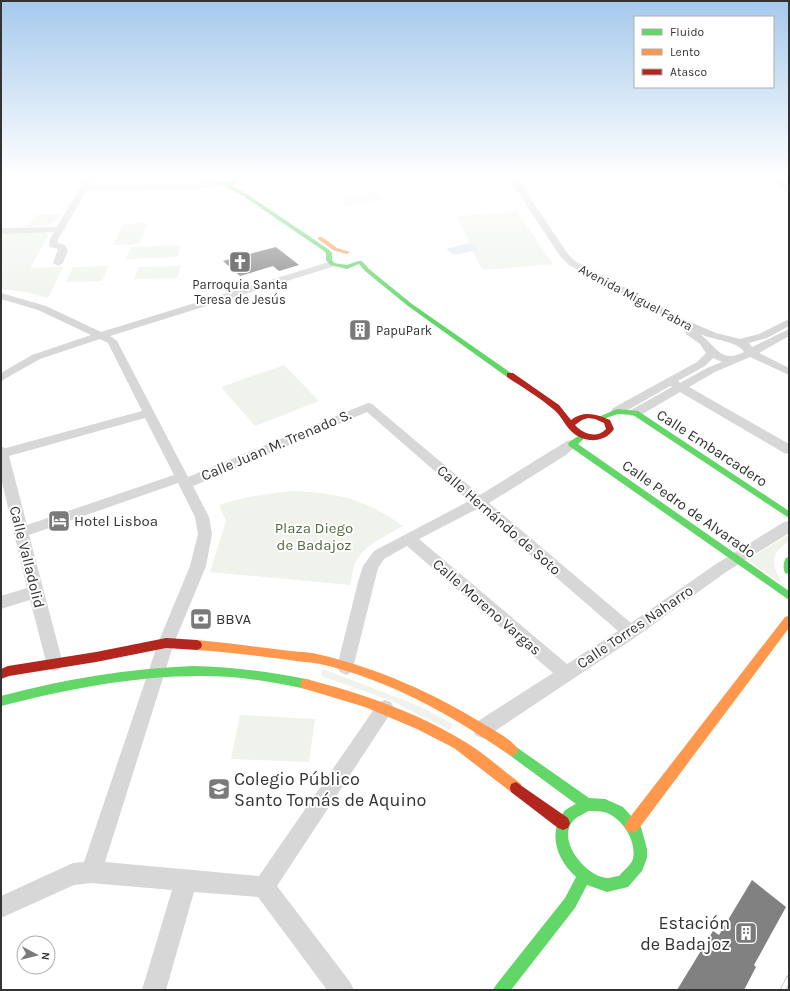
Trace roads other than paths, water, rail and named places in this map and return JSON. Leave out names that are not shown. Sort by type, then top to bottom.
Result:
[{"type":"main road","points":[[287,223],[329,253],[331,261],[358,272],[410,305],[557,408],[571,425],[573,421],[586,416]]},
{"type":"main road","points":[[298,223],[335,249],[355,253],[360,256],[360,262],[367,270],[410,305]]},
{"type":"main road","points":[[331,261],[338,253],[346,252]]},
{"type":"main road","points":[[343,267],[355,265],[360,262]]},
{"type":"main road","points":[[557,408],[586,416],[600,418],[609,425]]},
{"type":"main road","points":[[600,418],[618,410]]},
{"type":"main road","name":"Calle Embarcadero","points":[[618,410],[641,414],[789,515]]},
{"type":"main road","points":[[609,425],[641,414]]},
{"type":"main road","name":"Calle Pedro de Alvarado","points":[[571,425],[577,433],[578,440],[653,502],[789,596]]},
{"type":"main road","points":[[578,440],[601,436],[609,432],[609,425]]},
{"type":"main road","points":[[789,561],[789,570]]},
{"type":"main road","points":[[632,826],[789,620]]},
{"type":"main road","points":[[1,674],[8,671],[166,643],[281,652],[322,660],[346,667],[428,700],[482,729],[587,804]]},
{"type":"main road","points":[[1,702],[25,694],[84,681],[156,672],[223,672],[278,677],[338,691],[385,708],[459,745],[563,823]]},
{"type":"main road","points":[[587,804],[600,804],[612,808],[623,816],[632,826],[638,839],[640,852],[638,865],[632,875],[622,882],[610,885],[597,883],[584,877],[574,868],[562,846],[561,834],[563,823],[569,814],[577,807],[587,804]]},
{"type":"main road","points":[[501,990],[565,910],[584,877]]},
{"type":"street","points":[[58,263],[63,250],[62,247],[53,245],[54,239],[63,223]]},
{"type":"street","name":"Avenida Miguel Fabra","points":[[535,223],[556,256],[564,265],[576,274],[682,328],[697,337],[711,351],[724,358],[743,357]]},
{"type":"street","name":"Avenida Miguel Fabra","points":[[543,223],[565,256],[572,263],[684,323],[713,336],[740,342]]},
{"type":"street","points":[[1,231],[60,229]]},
{"type":"street","points":[[1,378],[36,357],[81,341],[331,261]]},
{"type":"street","points":[[1,296],[33,305],[76,323],[112,341],[202,517],[205,534],[198,566],[166,643],[91,872]]},
{"type":"street","points":[[740,342],[763,336],[789,322]]},
{"type":"street","points":[[76,323],[81,341]]},
{"type":"street","points":[[618,410],[675,384],[743,357],[789,332]]},
{"type":"street","points":[[641,414],[675,384],[701,364],[711,351],[710,345],[714,342],[727,340]]},
{"type":"street","points":[[740,342],[746,346],[743,357]]},
{"type":"street","points":[[761,347],[766,360]]},
{"type":"street","points":[[743,357],[766,360],[789,372]]},
{"type":"street","points":[[675,384],[789,450]]},
{"type":"street","name":"Calle Juan M. Trenado S.","points":[[22,532],[182,480],[368,407]]},
{"type":"street","name":"Calle Hernándo de Soto","points":[[368,407],[630,632]]},
{"type":"street","points":[[1,453],[148,413]]},
{"type":"street","points":[[346,667],[366,582],[371,566],[380,555],[390,548],[478,502],[561,452],[578,440]]},
{"type":"street","name":"Calle Valladolid","points":[[1,453],[54,664]]},
{"type":"street","name":"Calle Torres Naharro","points":[[482,729],[630,632],[736,559],[789,526]]},
{"type":"street","name":"Calle Moreno Vargas","points":[[408,539],[566,674]]},
{"type":"street","points":[[1,603],[36,591]]},
{"type":"street","points":[[264,887],[385,708]]},
{"type":"street","points":[[1,907],[73,874],[91,872],[264,887],[342,990]]},
{"type":"street","points":[[154,990],[186,881]]},
{"type":"railway","points":[[783,990],[789,978]]},
{"type":"place","name":"Parroquia Santa Teresa de Jesús","points":[[240,262]]},
{"type":"place","name":"PapuPark","points":[[360,330]]},
{"type":"place","name":"Hotel Lisboa","points":[[59,521]]},
{"type":"place","name":"BBVA","points":[[201,619]]},
{"type":"place","name":"Colegio Público Santo Tomás de Aquino","points":[[219,789]]},
{"type":"place","name":"Estación de Badajoz","points":[[746,933]]},
{"type":"park label","name":"Plaza Diego de Badajoz","points":[[314,536]]}]
